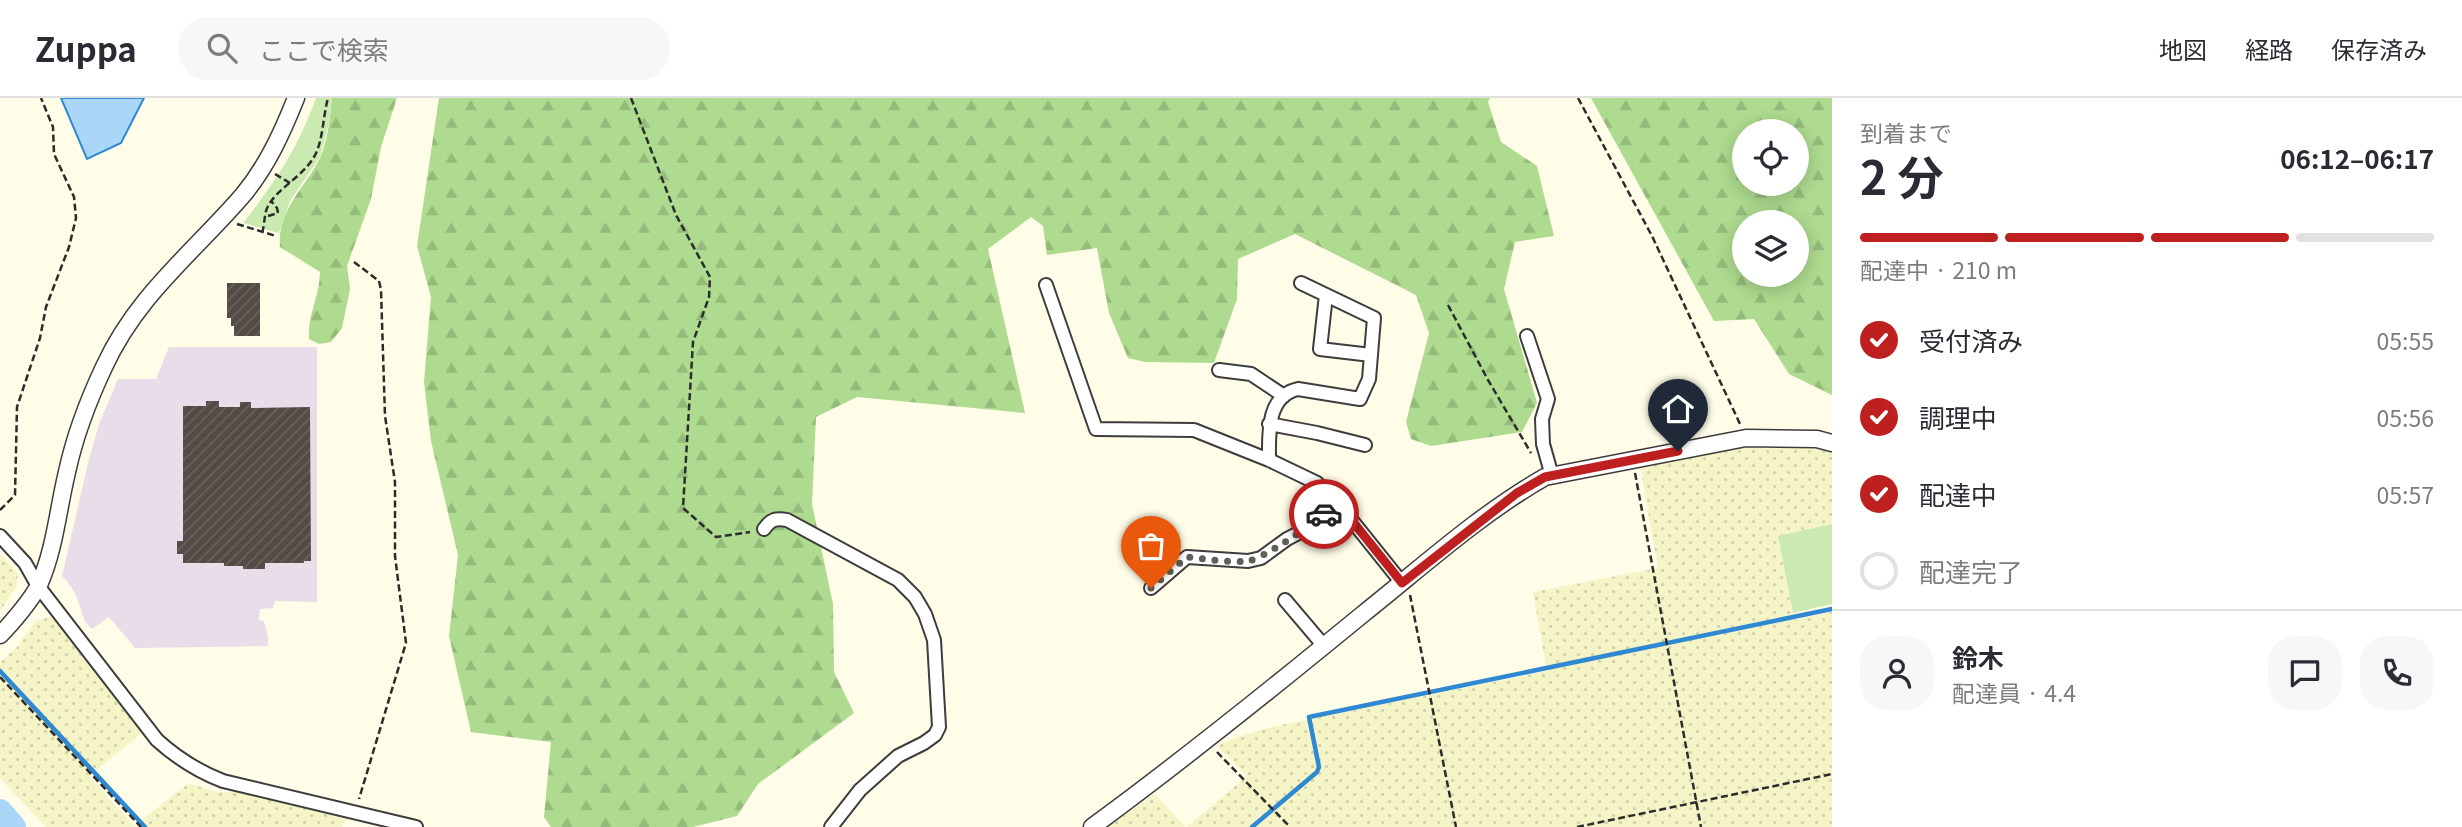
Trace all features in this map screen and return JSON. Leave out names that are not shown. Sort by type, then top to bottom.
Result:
[{"type":"street","points":[[0,635],[38,586],[53,542],[66,472],[80,422],[105,364],[133,317],[168,272],[244,194],[277,145],[296,98]]},
{"type":"street","points":[[1269,460],[1269,424],[1280,400],[1289,391],[1298,389],[1360,399],[1369,379],[1374,318],[1301,283]]},
{"type":"street","points":[[1046,285],[1096,429],[1194,430],[1269,460],[1317,483],[1405,580]]},
{"type":"street","points":[[1326,295],[1320,349],[1371,355]]},
{"type":"street","points":[[1527,335],[1548,399],[1542,419],[1543,444],[1552,476]]},
{"type":"street","points":[[1219,370],[1251,374],[1284,396]]},
{"type":"street","points":[[1269,424],[1364,445]]},
{"type":"street","points":[[1092,827],[1206,741],[1517,493],[1545,477],[1746,438],[1817,439],[1832,443]]},
{"type":"street","points":[[1151,588],[1187,557],[1248,561],[1261,558],[1308,528],[1337,502]]},
{"type":"street","points":[[764,529],[768,522],[776,518],[788,520],[898,580],[915,597],[925,614],[934,640],[939,727],[935,735],[898,756],[860,790],[838,825]]},
{"type":"street","points":[[0,536],[25,563],[38,586],[157,740],[179,759],[199,772],[223,781],[416,827]]},
{"type":"street","points":[[1285,600],[1324,646]]},
{"type":"path","points":[[0,510],[15,495],[17,407],[40,338],[46,307],[69,247],[76,218],[74,197],[54,154],[53,127],[41,98]]},
{"type":"path","points":[[262,233],[272,202],[304,172],[318,149],[328,98]]},
{"type":"path","points":[[631,98],[676,215],[710,277],[709,297],[692,342],[682,508],[716,537],[764,529]]},
{"type":"path","points":[[1578,98],[1652,236],[1746,438]]},
{"type":"path","points":[[275,174],[291,183]]},
{"type":"path","points":[[267,215],[278,213],[278,208],[272,202]]},
{"type":"path","points":[[237,224],[276,236]]},
{"type":"path","points":[[354,262],[379,281],[381,290],[385,416],[395,482],[395,556],[406,643],[355,813]]},
{"type":"path","points":[[1448,305],[1532,456]]},
{"type":"path","points":[[1632,460],[1701,827]]},
{"type":"path","points":[[1405,580],[1456,827]]},
{"type":"path","points":[[0,677],[141,827]]},
{"type":"path","points":[[1206,741],[1290,827]]},
{"type":"path","points":[[1577,827],[1832,774]]},
{"type":"shaded area","points":[[169,347],[317,347],[317,602],[275,601],[273,608],[260,609],[259,620],[264,621],[268,646],[135,648],[109,617],[92,629],[85,622],[76,595],[62,576],[99,424],[118,379],[156,379]]},
{"type":"green space","points":[[316,98],[332,98],[320,157],[290,201],[279,233],[243,223],[285,164],[302,133]]},
{"type":"green space","points":[[332,98],[397,98],[381,147],[371,199],[347,266],[350,289],[342,328],[331,342],[319,344],[309,339],[309,330],[320,272],[280,247],[280,234],[287,210],[323,151]]},
{"type":"green space","points":[[439,98],[1490,98],[1488,102],[1501,142],[1537,166],[1554,236],[1515,242],[1504,289],[1537,403],[1522,432],[1431,446],[1411,439],[1406,422],[1429,333],[1416,295],[1295,234],[1238,259],[1237,299],[1214,363],[1145,362],[1128,358],[1109,313],[1097,248],[1047,255],[1043,226],[1031,217],[988,249],[1025,413],[857,397],[816,417],[812,504],[833,604],[834,672],[854,713],[758,784],[737,816],[693,827],[551,827],[544,817],[551,742],[471,732],[449,636],[458,555],[431,441],[424,382],[431,297],[417,246]]},
{"type":"green space","points":[[1591,98],[1832,98],[1832,395],[1789,374],[1754,319],[1714,321]]},
{"type":"green space","points":[[1786,446],[1832,453],[1832,524],[1778,536],[1794,620],[1832,612],[1832,827],[1187,827],[1247,776],[1217,746],[1237,737],[1272,727],[1547,671],[1533,592],[1658,568],[1640,466],[1751,447]]},
{"type":"green space","points":[[1832,524],[1832,604],[1793,613],[1778,536]]},
{"type":"green space","points":[[0,554],[18,574],[16,587],[0,611]]},
{"type":"green space","points":[[52,616],[143,732],[89,776],[134,826],[189,783],[216,792],[242,792],[348,817],[342,827],[46,827],[0,778],[0,662],[18,646],[36,621]]},
{"type":"green space","points":[[1155,794],[1185,827],[1108,827]]},
{"type":"water","points":[[61,98],[144,98],[121,143],[87,159]]},
{"type":"building","points":[[227,283],[260,283],[260,336],[234,336],[231,318],[227,318]]},
{"type":"building","points":[[206,401],[219,401],[219,407],[240,407],[240,402],[251,402],[251,408],[310,407],[311,561],[265,563],[265,569],[243,569],[243,566],[224,566],[224,563],[183,563],[183,554],[177,554],[177,541],[183,541],[183,406],[206,406]]},
{"type":"waterway","points":[[1252,827],[1317,772],[1319,767],[1309,717],[1832,609]]},
{"type":"waterway","points":[[0,671],[145,827]]},
{"type":"waterway","points":[[0,811],[14,827]]},
{"type":"way so far","points":[[1151,588],[1187,557],[1248,561],[1261,558],[1308,528],[1324,514]]},
{"type":"route","points":[[1324,514],[1337,502],[1402,583],[1517,493],[1545,477],[1678,451]]}]
